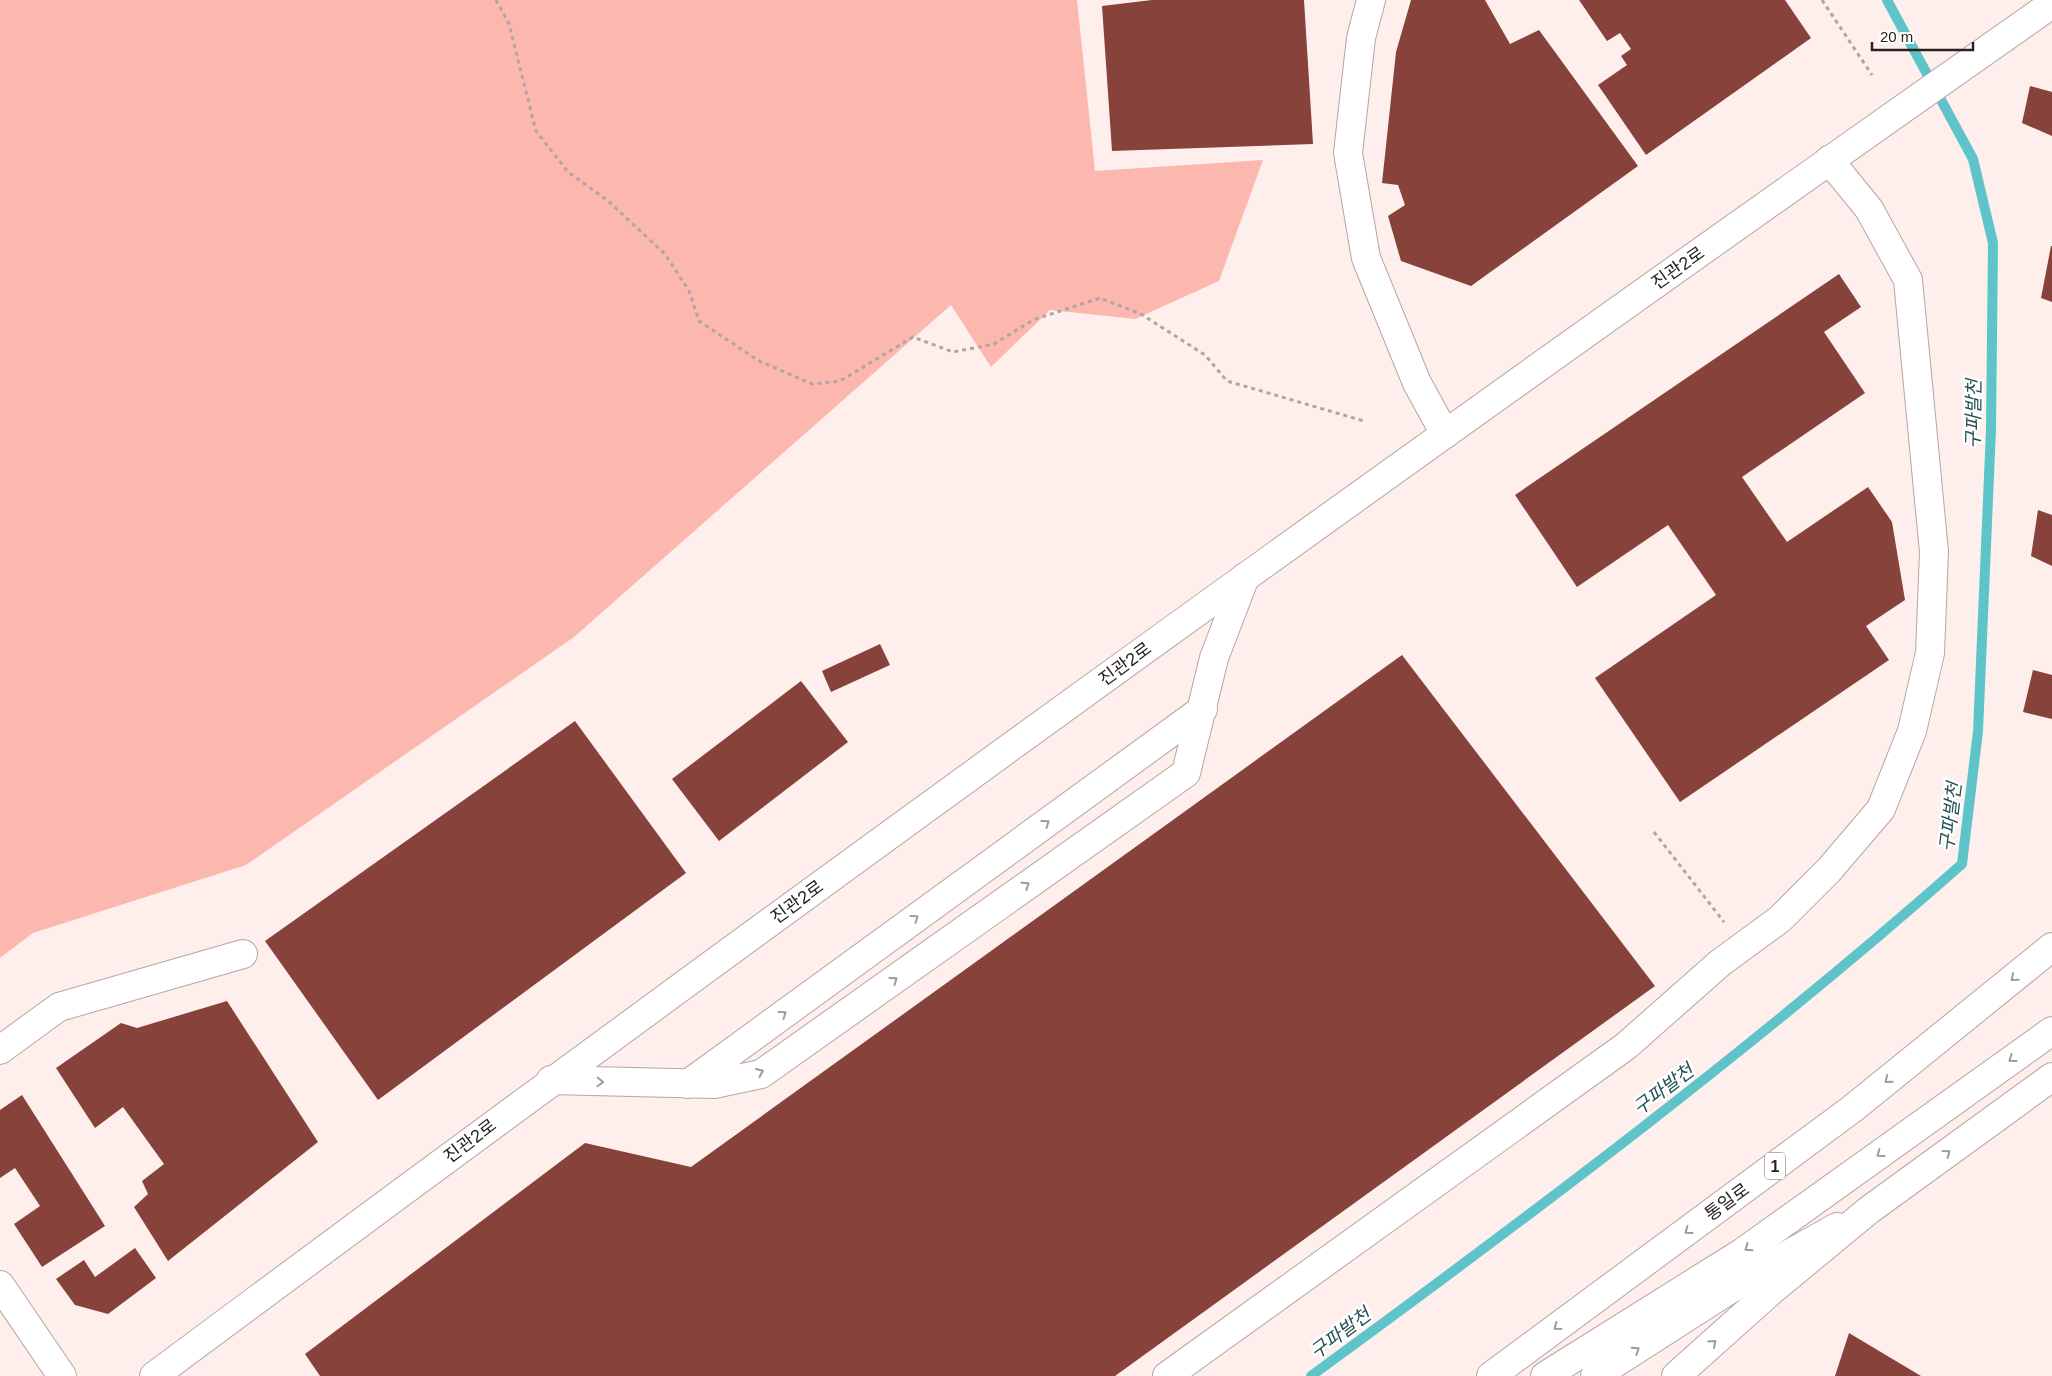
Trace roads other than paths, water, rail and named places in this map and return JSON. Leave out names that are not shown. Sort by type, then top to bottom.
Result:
[{"type":"street","points":[[1371,0],[1361,38],[1348,153],[1364,248],[1366,258],[1417,383],[1445,434]]},
{"type":"street","name":"진관2로","points":[[154,1376],[551,1080],[1245,577],[1828,160],[2052,4]]},
{"type":"street","points":[[1167,1376],[1626,1046],[1720,962],[1780,919],[1829,870],[1881,809],[1912,731],[1930,654],[1934,552],[1908,280],[1869,209],[1828,160]]},
{"type":"street","points":[[551,1080],[714,1084],[761,1074],[1186,773],[1214,658],[1245,577]]},
{"type":"street","points":[[688,1084],[1203,709]]},
{"type":"street","name":"통일로","points":[[1491,1376],[1852,1109],[2052,947]]},
{"type":"street","points":[[0,1050],[59,1007],[243,954]]},
{"type":"street","points":[[1545,1376],[1743,1252],[2052,1031]]},
{"type":"street","points":[[1676,1376],[1770,1292],[1869,1210],[2052,1077]]},
{"type":"street","points":[[1596,1376],[1757,1272],[1869,1210]]},
{"type":"street","points":[[0,1285],[62,1376]]},
{"type":"waterway","name":"구파발천","points":[[1311,1376],[1643,1128],[1884,932],[1962,864],[1978,731],[1991,430],[1993,243],[1973,159],[1887,0]]}]
